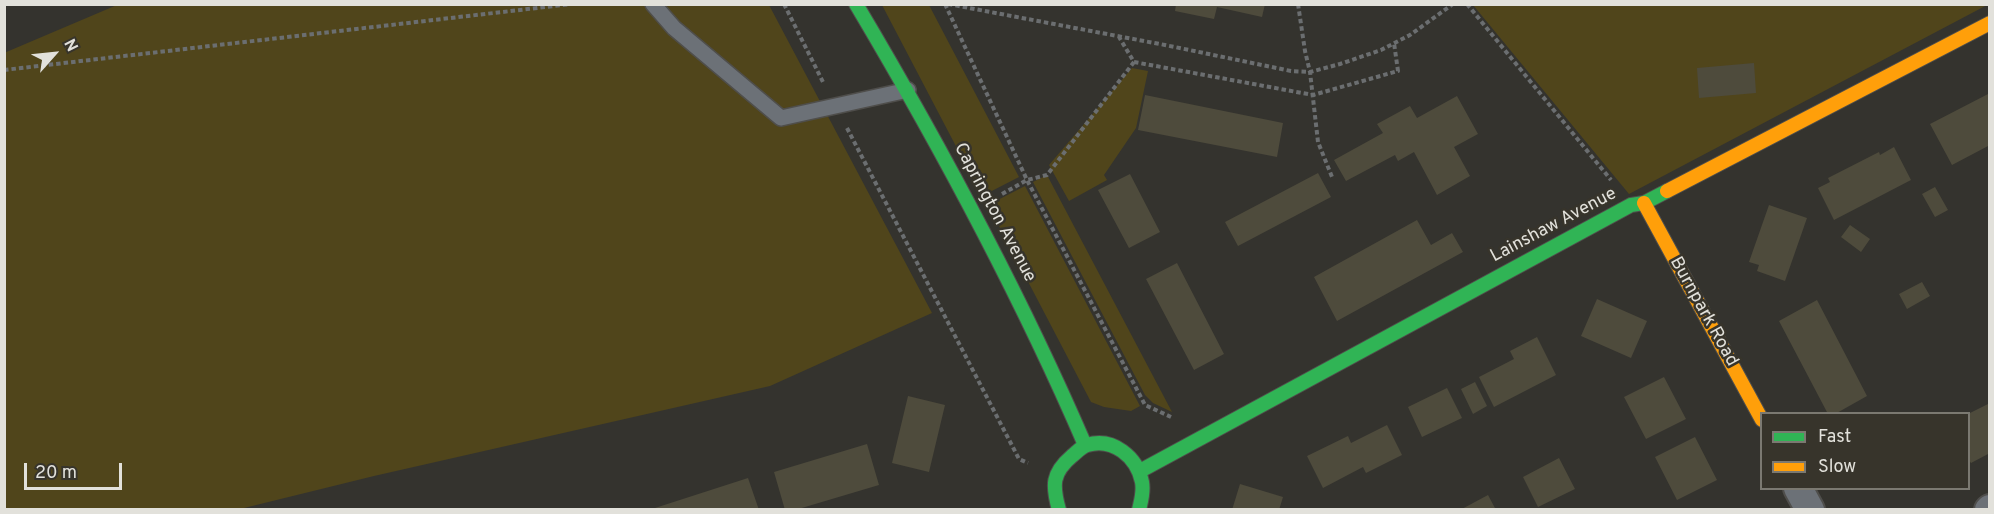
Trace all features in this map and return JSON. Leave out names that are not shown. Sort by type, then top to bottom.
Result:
[{"type":"street","name":"Caprington Avenue","points":[[856,4],[908,90],[973,210],[1046,355],[1085,446]]},
{"type":"street","name":"Lainshaw Avenue","points":[[1140,471],[1637,204],[1989,22]]},
{"type":"street","name":"Burnpark Road","points":[[1637,204],[1760,418]]},
{"type":"street","points":[[1059,510],[1054,491],[1055,476],[1062,463],[1085,446],[1097,444],[1112,446],[1127,453],[1140,471],[1144,496],[1139,510]]},
{"type":"street","points":[[1799,490],[1810,510]]},
{"type":"lane","points":[[653,4],[674,28],[782,118],[908,90]]},
{"type":"path","points":[[4,70],[572,4]]},
{"type":"path","points":[[784,4],[1019,459],[1055,476]]},
{"type":"path","points":[[946,4],[1291,71],[1310,72],[1381,50],[1410,35],[1453,4]]},
{"type":"path","points":[[946,4],[1027,180],[1145,405],[1175,419]]},
{"type":"path","points":[[1298,4],[1310,72],[1318,142],[1332,177]]},
{"type":"path","points":[[1467,4],[1637,204]]},
{"type":"path","points":[[1119,36],[1134,62],[1312,94],[1398,71],[1394,43]]},
{"type":"path","points":[[973,210],[1027,180],[1047,175],[1134,62]]},
{"type":"shaded area","points":[[1989,4],[1629,194],[1473,5]]},
{"type":"shaded area","points":[[117,5],[769,5],[932,313],[770,386],[374,476],[240,509],[5,509],[4,53]]},
{"type":"shaded area","points":[[882,5],[929,5],[1019,177],[982,196]]},
{"type":"shaded area","points":[[1132,68],[1148,71],[1136,128],[1104,175],[1107,180],[1069,201],[1049,165]]},
{"type":"shaded area","points":[[1047,175],[1172,412],[1153,403],[1145,395],[1033,182]]},
{"type":"shaded area","points":[[1025,186],[1140,406],[1131,411],[1104,407],[1091,402],[988,205]]},
{"type":"building","points":[[1176,4],[1265,4],[1262,17],[1217,7],[1214,19],[1175,11]]},
{"type":"building","points":[[1754,63],[1756,93],[1699,98],[1697,68]]},
{"type":"building","points":[[1990,93],[1990,145],[1952,165],[1930,124]]},
{"type":"building","points":[[1145,95],[1283,123],[1277,157],[1138,130]]},
{"type":"building","points":[[1457,96],[1478,134],[1454,147],[1470,176],[1437,195],[1414,152],[1398,161],[1395,155],[1346,181],[1334,160],[1383,133],[1377,124],[1410,106],[1417,118]]},
{"type":"building","points":[[1894,147],[1911,180],[1834,220],[1818,188],[1830,182],[1828,178],[1879,152],[1880,155]]},
{"type":"building","points":[[1318,173],[1331,197],[1238,246],[1225,222]]},
{"type":"building","points":[[1130,174],[1160,232],[1129,248],[1098,190]]},
{"type":"building","points":[[1935,187],[1948,210],[1935,217],[1922,194]]},
{"type":"building","points":[[1769,205],[1807,218],[1785,281],[1757,271],[1759,265],[1749,262]]},
{"type":"building","points":[[1417,220],[1431,245],[1452,233],[1463,252],[1337,321],[1314,277]]},
{"type":"building","points":[[1850,225],[1870,239],[1861,252],[1841,237]]},
{"type":"building","points":[[1177,263],[1224,354],[1194,370],[1146,279]]},
{"type":"building","points":[[1922,282],[1930,296],[1907,309],[1899,294]]},
{"type":"building","points":[[1597,299],[1647,321],[1631,358],[1581,336]]},
{"type":"building","points":[[1817,300],[1867,396],[1839,412],[1827,412],[1779,321]]},
{"type":"building","points":[[1537,337],[1556,375],[1494,407],[1479,377],[1514,359],[1510,351]]},
{"type":"building","points":[[1664,377],[1686,419],[1646,439],[1624,397]]},
{"type":"building","points":[[1475,382],[1487,406],[1473,414],[1461,389]]},
{"type":"building","points":[[1447,388],[1462,418],[1422,437],[1408,407]]},
{"type":"building","points":[[908,396],[945,405],[929,472],[892,463]]},
{"type":"building","points":[[1990,403],[1990,453],[1971,463],[1970,462],[1970,413]]},
{"type":"building","points":[[1387,425],[1402,455],[1366,473],[1363,467],[1323,488],[1307,456],[1348,436],[1351,443]]},
{"type":"building","points":[[1695,437],[1717,480],[1677,500],[1655,457]]},
{"type":"building","points":[[867,444],[879,485],[795,510],[785,510],[774,472]]},
{"type":"building","points":[[1559,458],[1575,489],[1538,507],[1523,477]]},
{"type":"building","points":[[748,478],[759,510],[656,510],[655,508]]},
{"type":"building","points":[[1240,484],[1283,497],[1279,510],[1232,510]]},
{"type":"building","points":[[1488,495],[1496,510],[1460,510]]},
{"type":"traffic: fast","points":[[856,4],[978,221],[1060,388],[1085,445]]},
{"type":"traffic: fast","points":[[1140,471],[1631,205],[1644,203],[1667,191]]},
{"type":"traffic: fast","points":[[1059,510],[1055,493],[1057,474],[1065,462],[1083,447],[1097,443],[1122,451],[1135,465],[1143,486],[1139,510]]},
{"type":"traffic: slow","points":[[1667,191],[1990,23]]},
{"type":"traffic: slow","points":[[1644,203],[1760,416]]}]
